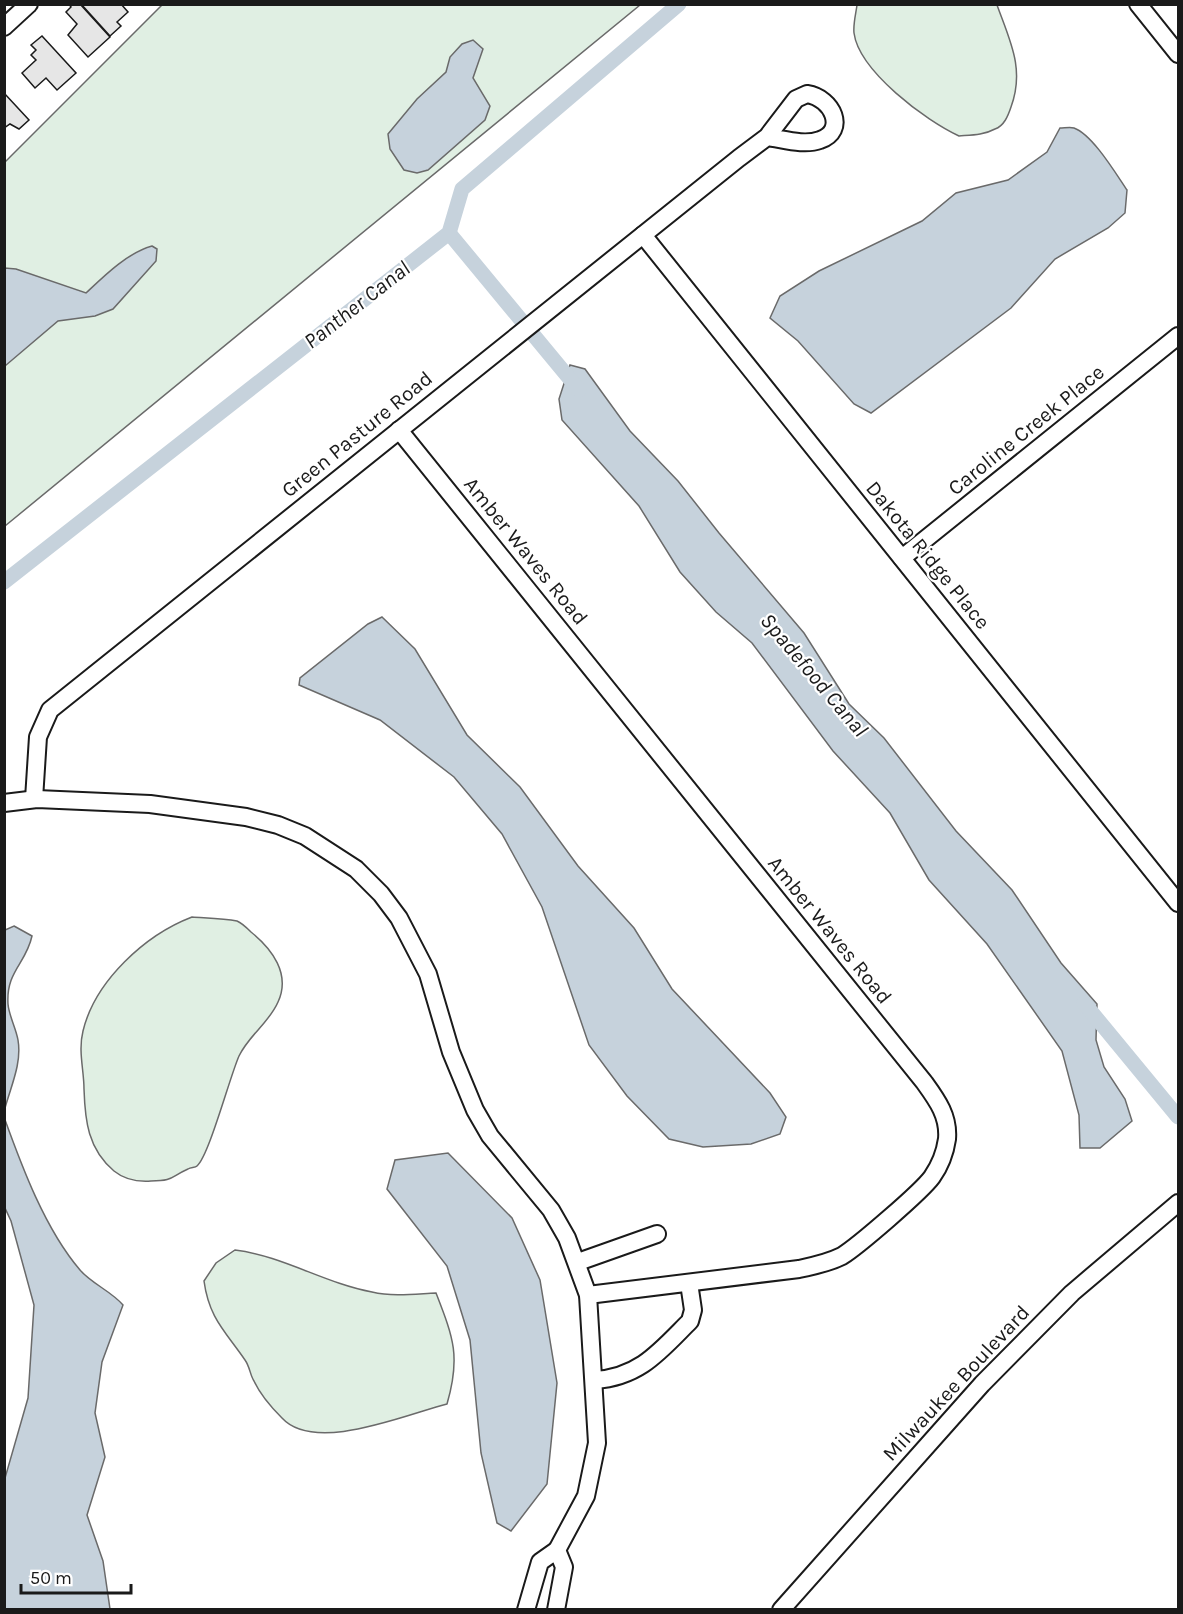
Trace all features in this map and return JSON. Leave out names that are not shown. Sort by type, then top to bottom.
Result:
[{"type":"street","points":[[4,27],[29,4]]},
{"type":"street","points":[[1138,4],[1179,54]]},
{"type":"street","name":"Green Pasture Road","points":[[34,800],[38,737],[50,710],[767,137]]},
{"type":"street","name":"Dakota Ridge Place","points":[[643,235],[1179,903]]},
{"type":"street","name":"Caroline Creek Place","points":[[902,558],[1179,336]]},
{"type":"street","name":"Amber Waves Road","points":[[399,430],[941,1106],[947,1123],[947,1140],[941,1160],[931,1179],[843,1255],[824,1264],[799,1269],[588,1295]]},
{"type":"street","points":[[4,803],[34,800],[150,804],[246,817],[278,825],[305,836],[356,869],[381,894],[415,945],[428,975],[451,1052],[474,1110],[490,1136],[551,1210],[578,1262],[588,1295],[595,1380],[597,1443],[593,1472],[586,1496],[557,1550],[540,1562],[526,1610]]},
{"type":"street","name":"Milwaukee Boulevard","points":[[781,1610],[982,1384],[1072,1293],[1179,1203]]},
{"type":"street","points":[[578,1262],[657,1234]]},
{"type":"street","points":[[595,1380],[616,1379],[634,1372],[690,1320],[693,1310],[689,1283]]},
{"type":"street","points":[[556,1610],[564,1568],[557,1550]]},
{"type":"green space","points":[[162,5],[640,5],[5,526],[5,162]]},
{"type":"green space","points":[[857,5],[997,5],[1011,43],[1017,80],[1015,93],[1003,123],[998,128],[986,132],[959,136],[913,107],[881,78],[859,48],[854,33]]},
{"type":"green space","points":[[192,917],[232,920],[244,926],[272,954],[281,972],[281,992],[274,1009],[239,1056],[213,1132],[197,1166],[164,1180],[131,1180],[114,1171],[93,1144],[85,1112],[81,1053],[83,1031],[98,995],[124,962],[157,935]]},
{"type":"green space","points":[[235,1250],[270,1258],[354,1288],[380,1294],[436,1293],[453,1347],[454,1373],[447,1404],[386,1422],[338,1432],[316,1432],[297,1428],[282,1418],[260,1391],[247,1363],[214,1315],[206,1294],[204,1281],[216,1263]]},
{"type":"water","points":[[473,40],[483,49],[473,78],[490,106],[485,120],[428,170],[417,173],[404,170],[390,149],[388,134],[417,99],[446,72],[450,57],[462,44]]},
{"type":"water","points":[[1060,128],[1073,128],[1081,132],[1104,156],[1127,190],[1125,213],[1108,228],[1055,259],[1011,308],[871,413],[854,404],[798,341],[770,318],[780,296],[819,271],[922,221],[956,193],[1008,180],[1047,152]]},
{"type":"water","points":[[152,246],[157,249],[156,261],[113,309],[95,316],[58,321],[5,366],[5,268],[16,269],[86,293],[125,259]]},
{"type":"water","points":[[570,365],[585,369],[630,431],[678,481],[804,633],[849,704],[884,738],[956,831],[1012,890],[1061,963],[1097,1004],[1096,1040],[1104,1067],[1125,1099],[1132,1121],[1100,1148],[1080,1148],[1079,1115],[1062,1051],[987,944],[929,880],[890,813],[833,751],[752,643],[716,612],[680,572],[639,506],[562,420],[559,399]]},
{"type":"water","points":[[382,617],[415,649],[467,735],[520,787],[578,866],[634,928],[672,989],[770,1093],[786,1117],[780,1134],[751,1144],[703,1147],[669,1139],[627,1096],[589,1045],[542,907],[502,834],[454,777],[380,720],[299,685],[300,678],[368,624]]},
{"type":"water","points":[[14,926],[32,936],[13,975],[8,993],[8,1004],[19,1049],[15,1074],[5,1108],[5,930]]},
{"type":"water","points":[[4,1117],[45,1217],[67,1254],[85,1275],[123,1305],[102,1362],[95,1413],[105,1457],[87,1515],[103,1561],[110,1609],[5,1609],[5,1478],[28,1398],[34,1305],[11,1221],[5,1208]]},
{"type":"water","points":[[448,1153],[512,1218],[540,1280],[557,1383],[547,1484],[511,1531],[497,1523],[481,1453],[470,1340],[447,1266],[387,1189],[395,1160]]},
{"type":"building","points":[[69,4],[80,4],[110,37],[88,57],[68,35],[77,24],[66,12],[71,7]]},
{"type":"building","points":[[81,4],[121,4],[128,12],[117,22],[121,26],[110,36]]},
{"type":"building","points":[[42,36],[76,73],[57,90],[46,78],[35,88],[22,73],[36,60],[31,55],[36,50],[31,45]]},
{"type":"building","points":[[4,93],[29,120],[19,129],[10,124],[4,128]]},
{"type":"waterway","name":"Panther Canal","points":[[4,582],[449,233],[462,189],[679,4]]},
{"type":"waterway","name":"Spadefood Canal","points":[[449,233],[579,390]]},
{"type":"waterway","name":"Spadefood Canal","points":[[1084,1003],[1178,1117]]}]
